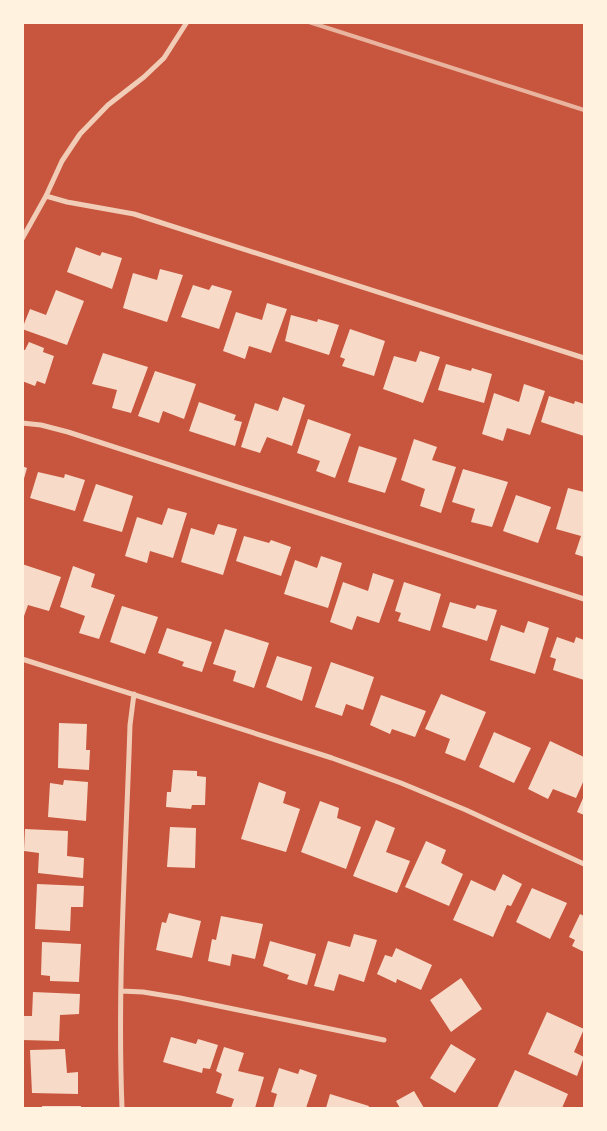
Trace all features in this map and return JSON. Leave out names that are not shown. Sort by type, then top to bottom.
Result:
[{"type":"street","points":[[22,239],[46,196],[62,161],[80,134],[108,105],[144,77],[164,58],[187,22]]},
{"type":"street","points":[[46,196],[67,202],[134,214],[584,358]]},
{"type":"street","points":[[22,422],[68,432],[584,600]]},
{"type":"street","points":[[22,659],[332,758],[401,783],[466,810],[584,864]]},
{"type":"street","points":[[122,1108],[120,1061],[121,991],[130,726],[134,694]]},
{"type":"street","points":[[121,991],[143,992],[180,998],[384,1040]]},
{"type":"building","points":[[76,247],[100,256],[102,252],[122,258],[112,289],[67,272]]},
{"type":"building","points":[[160,269],[183,275],[167,322],[123,308],[133,273],[157,280]]},
{"type":"building","points":[[193,285],[209,290],[212,285],[232,291],[219,329],[181,317]]},
{"type":"building","points":[[56,290],[84,301],[67,345],[22,329],[30,309],[46,315]]},
{"type":"building","points":[[267,303],[287,309],[271,353],[249,346],[245,359],[223,351],[236,312],[262,320]]},
{"type":"building","points":[[291,315],[317,322],[318,319],[339,325],[329,355],[285,341]]},
{"type":"building","points":[[350,329],[385,341],[374,376],[342,366],[345,359],[340,357]]},
{"type":"building","points":[[29,342],[44,348],[43,352],[54,356],[45,384],[37,381],[35,386],[22,381],[22,350],[25,350]]},
{"type":"building","points":[[420,351],[440,357],[423,403],[383,389],[394,356],[416,362]]},
{"type":"building","points":[[103,353],[148,367],[131,413],[112,408],[117,390],[92,384]]},
{"type":"building","points":[[446,364],[471,371],[472,368],[492,374],[484,403],[438,390]]},
{"type":"building","points":[[155,371],[196,384],[184,419],[163,411],[159,423],[138,416]]},
{"type":"building","points":[[524,384],[545,391],[530,435],[507,428],[503,441],[482,434],[494,393],[519,402]]},
{"type":"building","points":[[549,396],[574,404],[575,401],[584,404],[584,436],[541,422]]},
{"type":"building","points":[[283,397],[305,405],[292,446],[267,437],[260,453],[241,447],[255,403],[278,411]]},
{"type":"building","points":[[199,402],[236,415],[234,420],[242,422],[235,446],[189,431]]},
{"type":"building","points":[[308,419],[351,434],[335,478],[316,471],[320,461],[297,453]]},
{"type":"building","points":[[414,439],[437,447],[432,460],[456,467],[441,513],[420,506],[425,489],[401,480]]},
{"type":"building","points":[[359,446],[397,458],[385,493],[348,482]]},
{"type":"building","points":[[22,466],[27,468],[23,482],[22,482]]},
{"type":"building","points":[[463,469],[508,482],[492,527],[471,522],[475,509],[452,502]]},
{"type":"building","points":[[38,472],[64,478],[65,474],[85,480],[75,511],[30,498]]},
{"type":"building","points":[[96,484],[133,496],[122,532],[83,521]]},
{"type":"building","points":[[568,488],[584,492],[584,557],[575,554],[581,536],[556,529]]},
{"type":"building","points":[[516,495],[551,507],[538,543],[503,531]]},
{"type":"building","points":[[168,508],[187,513],[173,558],[150,551],[147,563],[125,556],[137,517],[162,525]]},
{"type":"building","points":[[218,524],[237,529],[223,575],[181,562],[191,528],[214,535]]},
{"type":"building","points":[[244,536],[269,543],[271,540],[291,547],[281,576],[236,561]]},
{"type":"building","points":[[321,556],[342,563],[328,608],[284,594],[295,560],[317,568]]},
{"type":"building","points":[[22,564],[61,577],[49,611],[28,605],[24,616],[22,616]]},
{"type":"building","points":[[73,566],[95,574],[91,587],[115,595],[99,639],[79,633],[85,616],[60,607]]},
{"type":"building","points":[[373,573],[394,580],[379,623],[357,616],[352,630],[330,622],[343,582],[368,591]]},
{"type":"building","points":[[404,582],[441,594],[430,631],[398,621],[401,613],[395,611]]},
{"type":"building","points":[[450,602],[475,609],[477,605],[497,610],[487,641],[442,627]]},
{"type":"building","points":[[122,606],[158,617],[145,654],[110,642]]},
{"type":"building","points":[[528,621],[549,628],[535,674],[490,660],[501,625],[524,633]]},
{"type":"building","points":[[167,628],[212,642],[202,672],[182,666],[184,662],[158,653]]},
{"type":"building","points":[[225,629],[269,643],[254,688],[233,681],[236,671],[213,664]]},
{"type":"building","points":[[557,637],[574,643],[576,637],[584,640],[584,680],[553,670],[556,659],[550,657]]},
{"type":"building","points":[[277,656],[312,667],[302,701],[266,687]]},
{"type":"building","points":[[331,662],[374,677],[363,710],[346,704],[342,716],[315,707]]},
{"type":"building","points":[[441,694],[486,712],[465,761],[445,753],[450,739],[425,729]]},
{"type":"building","points":[[381,695],[426,711],[415,737],[392,729],[390,734],[370,725]]},
{"type":"building","points":[[59,723],[87,724],[86,750],[90,750],[89,770],[58,768]]},
{"type":"building","points":[[494,732],[531,748],[514,783],[479,767]]},
{"type":"building","points":[[550,741],[584,757],[584,780],[576,798],[553,789],[548,799],[528,789]]},
{"type":"building","points":[[173,770],[197,771],[197,776],[206,777],[205,805],[192,805],[191,809],[166,807],[167,792],[171,792]]},
{"type":"building","points":[[64,780],[88,782],[86,821],[48,817],[50,783],[63,785]]},
{"type":"building","points":[[259,782],[286,792],[283,803],[300,809],[286,852],[241,839]]},
{"type":"building","points":[[584,796],[584,815],[577,812]]},
{"type":"building","points":[[320,801],[339,808],[337,818],[361,827],[346,869],[301,852]]},
{"type":"building","points":[[376,820],[395,828],[386,852],[410,861],[397,893],[353,876]]},
{"type":"building","points":[[170,827],[196,828],[195,868],[167,867]]},
{"type":"building","points":[[25,829],[68,831],[67,856],[84,858],[83,878],[38,873],[39,853],[24,851]]},
{"type":"building","points":[[426,841],[446,850],[441,863],[463,874],[449,906],[405,887]]},
{"type":"building","points":[[503,874],[522,884],[511,906],[507,905],[493,937],[453,920],[471,880],[495,891]]},
{"type":"building","points":[[37,884],[84,886],[83,907],[71,907],[70,931],[35,929]]},
{"type":"building","points":[[532,888],[567,903],[550,939],[516,922]]},
{"type":"building","points":[[169,913],[201,921],[192,958],[156,950],[162,922],[166,923]]},
{"type":"building","points":[[580,914],[584,916],[584,952],[572,946],[575,940],[569,937]]},
{"type":"building","points":[[221,916],[263,924],[255,959],[232,954],[230,966],[208,961],[212,939],[216,940]]},
{"type":"building","points":[[354,934],[377,940],[364,982],[339,974],[334,991],[314,986],[328,941],[350,947]]},
{"type":"building","points":[[270,941],[316,954],[307,985],[287,979],[289,975],[263,966]]},
{"type":"building","points":[[42,942],[81,944],[79,982],[50,981],[50,976],[41,975]]},
{"type":"building","points":[[396,948],[432,965],[421,990],[397,979],[396,983],[377,974],[385,955],[392,957]]},
{"type":"building","points":[[461,978],[482,1009],[451,1032],[430,1000]]},
{"type":"building","points":[[33,992],[80,994],[79,1014],[60,1015],[59,1041],[22,1040],[22,1016],[32,1016]]},
{"type":"building","points":[[547,1012],[584,1029],[574,1052],[584,1057],[577,1076],[528,1054]]},
{"type":"building","points":[[171,1037],[196,1044],[198,1039],[218,1045],[210,1069],[203,1068],[202,1073],[163,1062]]},
{"type":"building","points":[[451,1044],[476,1059],[455,1093],[430,1078]]},
{"type":"building","points":[[224,1047],[244,1053],[238,1071],[264,1077],[255,1108],[231,1108],[234,1099],[216,1093],[222,1074],[216,1071]]},
{"type":"building","points":[[65,1049],[67,1073],[78,1072],[78,1094],[32,1093],[30,1050]]},
{"type":"building","points":[[279,1068],[298,1074],[300,1069],[317,1075],[306,1108],[273,1108],[277,1094],[271,1092]]},
{"type":"building","points":[[515,1070],[568,1094],[562,1108],[497,1108]]},
{"type":"building","points":[[414,1091],[424,1108],[400,1108],[396,1101]]},
{"type":"building","points":[[330,1094],[369,1106],[368,1108],[326,1108]]},
{"type":"building","points":[[42,1106],[81,1106],[81,1108],[42,1108]]},
{"type":"railway","points":[[309,22],[584,110]]}]
